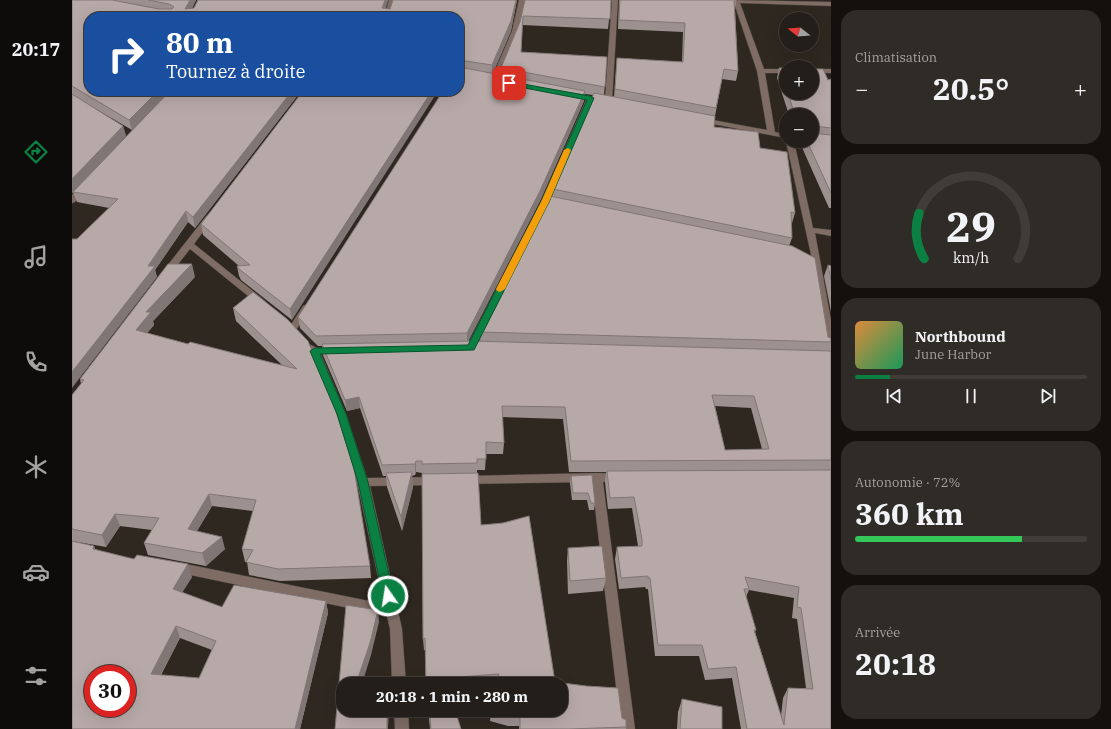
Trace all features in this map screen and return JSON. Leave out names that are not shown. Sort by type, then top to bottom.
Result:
[{"type":"street","points":[[388,12],[392,0]]},
{"type":"street","points":[[495,80],[515,31],[522,0]]},
{"type":"street","points":[[561,93],[612,103],[615,0]]},
{"type":"street","points":[[771,133],[761,71],[737,0],[831,4]]},
{"type":"street","points":[[761,71],[779,71]]},
{"type":"street","points":[[819,71],[831,71]]},
{"type":"street","points":[[470,348],[549,203],[590,98]]},
{"type":"street","points":[[694,118],[779,135]]},
{"type":"street","points":[[791,148],[809,230],[812,258],[831,348]]},
{"type":"street","points":[[72,200],[88,182]]},
{"type":"street","points":[[160,282],[217,208]]},
{"type":"street","points":[[809,230],[831,233]]},
{"type":"street","points":[[189,244],[268,308]]},
{"type":"street","points":[[310,302],[296,331],[315,351],[342,414],[363,482],[396,629],[399,677]]},
{"type":"street","points":[[315,351],[346,351]]},
{"type":"street","points":[[597,477],[628,729]]},
{"type":"street","points":[[363,482],[628,477]]},
{"type":"street","points":[[162,564],[391,611]]},
{"type":"street","points":[[401,717],[402,729]]},
{"type":"building","points":[[72,0],[112,0],[159,9],[172,9],[174,7],[169,4],[148,0],[190,0],[185,9],[194,8],[198,0],[385,0],[382,8],[390,9],[393,0],[516,0],[511,21],[492,65],[464,61],[464,12],[84,12],[84,93],[72,86]]},
{"type":"building","points":[[525,0],[611,0],[610,19],[523,16],[521,52],[607,57],[605,87],[501,68],[520,22]]},
{"type":"building","points":[[620,0],[737,1],[734,1],[738,71],[724,69],[716,108],[615,89],[617,58],[683,62],[685,23],[619,20]]},
{"type":"building","points":[[464,68],[585,91],[540,191],[467,333],[316,336],[298,317],[440,96],[464,96]]},
{"type":"building","points":[[819,69],[823,69],[828,80],[831,79],[831,128],[819,127],[819,108],[793,108],[790,100],[819,100]]},
{"type":"building","points":[[594,93],[715,116],[714,127],[758,132],[760,148],[787,152],[795,213],[791,212],[792,238],[553,189]]},
{"type":"building","points":[[72,94],[123,126],[72,179]]},
{"type":"building","points":[[89,96],[153,96],[129,120]]},
{"type":"building","points":[[165,96],[288,96],[193,217],[186,211],[148,266],[155,266],[72,372],[72,239],[77,239],[118,199],[73,192]]},
{"type":"building","points":[[299,96],[429,96],[290,309],[239,269],[237,266],[250,265],[201,224]]},
{"type":"building","points":[[819,134],[831,135],[831,193],[810,148],[819,148]]},
{"type":"building","points":[[550,196],[792,246],[815,258],[828,337],[831,338],[831,342],[481,332]]},
{"type":"building","points":[[168,264],[192,264],[146,312],[151,312],[136,330],[188,344],[190,342],[297,369],[233,308],[253,292],[287,319],[308,341],[333,402],[354,468],[370,566],[278,569],[246,562],[253,550],[242,549],[256,500],[209,494],[188,529],[222,537],[202,553],[144,543],[159,518],[115,514],[102,535],[72,529],[72,395],[84,380],[80,379]]},
{"type":"building","points":[[828,265],[831,266],[831,280]]},
{"type":"building","points":[[471,341],[831,351],[831,460],[571,461],[565,407],[502,406],[504,443],[486,442],[486,459],[477,459],[477,463],[422,464],[422,461],[416,461],[415,464],[382,465],[359,397],[345,400],[322,344]],"holes":[[[712,395],[754,396],[769,449],[725,450]]]},
{"type":"building","points":[[831,470],[831,729],[747,729],[736,667],[708,669],[702,645],[658,645],[650,578],[648,578],[648,576],[621,578],[617,547],[642,546],[634,497],[610,498],[607,471]],"holes":[[[745,577],[799,587],[797,607],[801,608],[813,689],[788,688],[784,725],[754,630],[756,630],[744,589],[749,589]]]},
{"type":"building","points":[[412,472],[401,517],[386,473]]},
{"type":"building","points":[[478,473],[481,525],[503,523],[529,516],[554,677],[498,677],[499,674],[458,677],[426,677],[425,638],[423,639],[422,474]]},
{"type":"building","points":[[592,475],[595,503],[591,503],[588,493],[573,493],[571,476]]},
{"type":"building","points":[[72,541],[94,546],[93,549],[134,559],[137,555],[188,564],[173,589],[222,607],[234,585],[326,601],[295,729],[72,729]],"holes":[[[176,626],[216,641],[199,678],[151,674]]]},
{"type":"building","points":[[602,546],[606,578],[570,581],[568,548]]},
{"type":"building","points":[[346,605],[378,610],[370,643],[358,677],[340,677]]},
{"type":"building","points":[[568,684],[618,688],[622,718],[626,720],[626,727],[520,729],[520,717],[568,717]]},
{"type":"building","points":[[682,699],[722,707],[722,729],[680,729]]},
{"type":"building","points":[[336,717],[387,717],[387,729],[335,729]]},
{"type":"building","points":[[430,717],[457,717],[461,729],[431,729]]},
{"type":"slow traffic","points":[[500,289],[545,202],[568,150]]},
{"type":"route","points":[[388,596],[363,482],[342,414],[315,351],[470,348],[545,202],[590,98],[509,83]]}]
